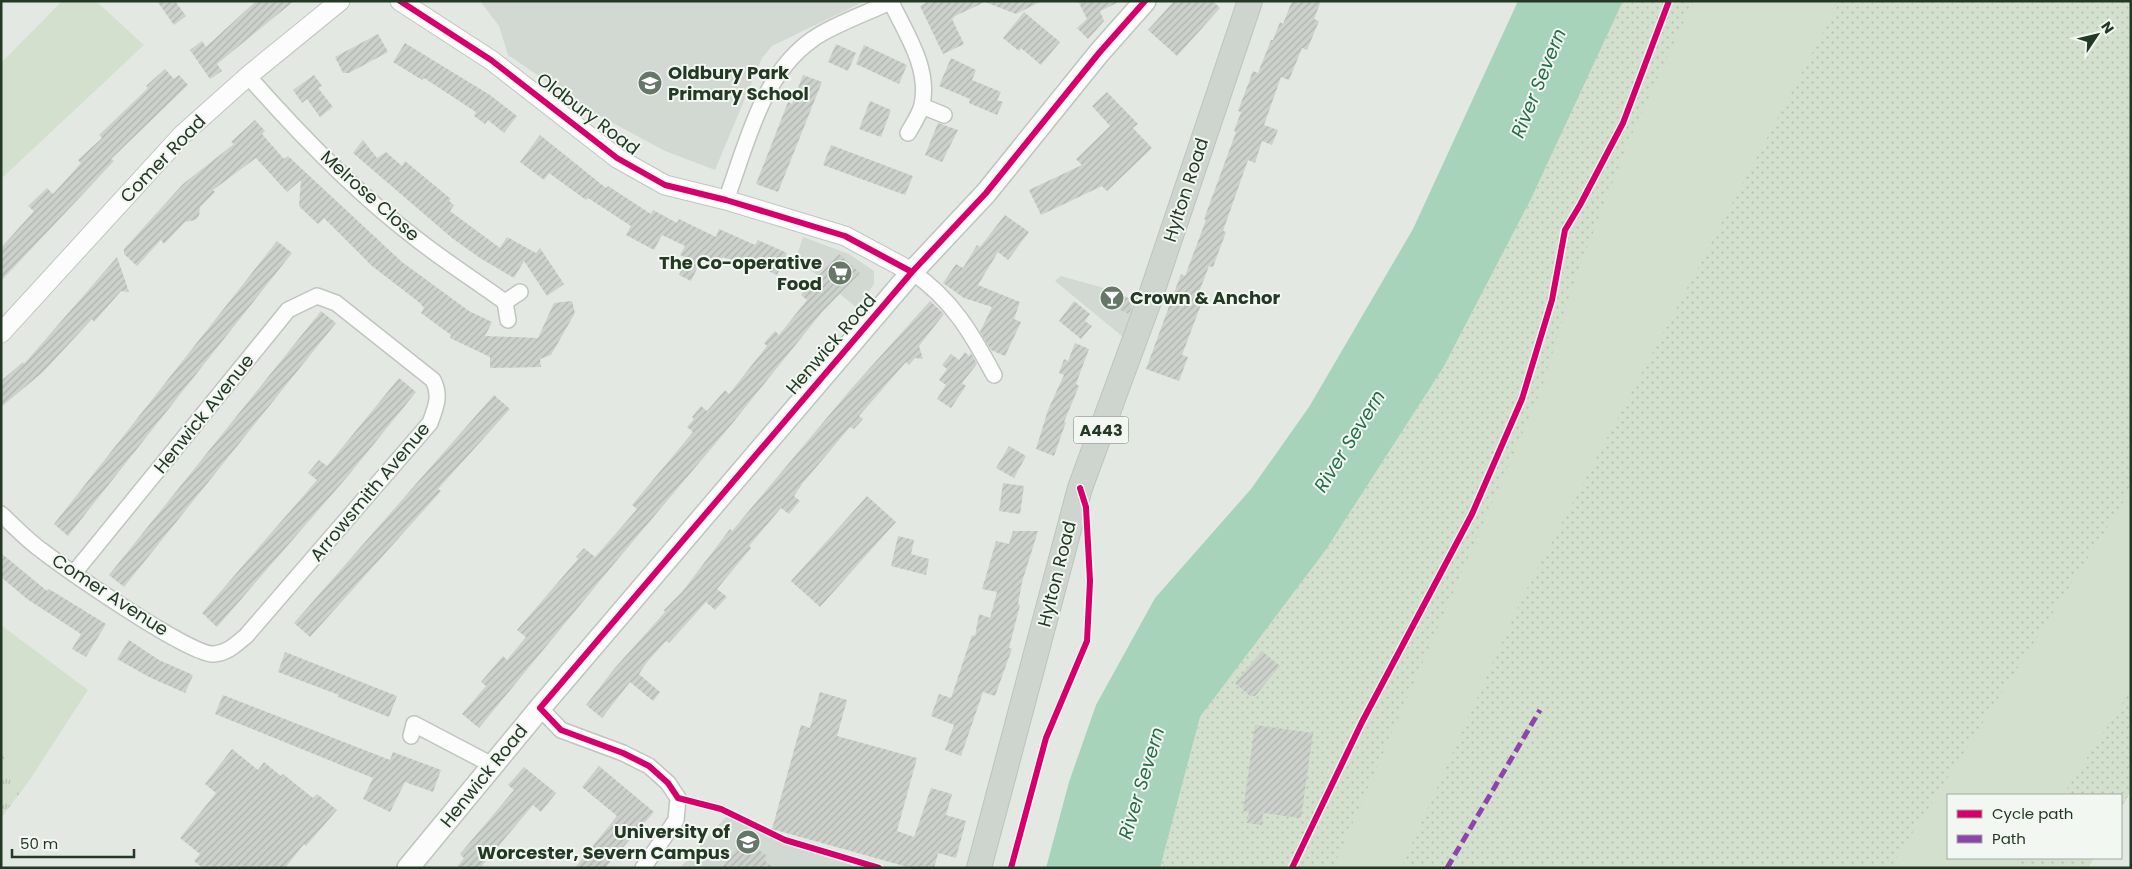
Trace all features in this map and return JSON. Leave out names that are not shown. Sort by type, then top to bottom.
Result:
[{"type":"main road","name":"Henwick Road","points":[[408,868],[540,708],[912,272],[986,193],[1099,53],[1145,1]]},
{"type":"main road","name":"Hylton Road","points":[[979,868],[1080,488],[1149,301],[1250,1]]},
{"type":"street","name":"Comer Road","points":[[1,333],[183,134],[248,76],[340,1]]},
{"type":"street","name":"Oldbury Road","points":[[400,1],[491,60],[617,158],[666,185],[726,200],[845,236],[912,272]]},
{"type":"street","points":[[726,200],[763,100],[784,66],[813,38],[892,1],[922,66],[924,83],[922,106],[908,133]]},
{"type":"street","name":"Melrose Close","points":[[248,76],[279,111],[359,189],[417,240],[505,302]]},
{"type":"street","points":[[922,106],[944,114]]},
{"type":"street","points":[[912,272],[923,280],[964,321],[994,375]]},
{"type":"street","points":[[508,320],[505,302],[520,292]]},
{"type":"street","name":"Henwick Avenue","points":[[74,573],[288,310],[318,296],[336,303],[351,314]]},
{"type":"street","name":"Arrowsmith Avenue","points":[[229,651],[246,636],[430,423],[437,407],[438,390],[433,380],[351,314]]},
{"type":"street","name":"Comer Avenue","points":[[1,514],[40,550],[145,620],[199,652],[213,654],[229,651]]},
{"type":"street","points":[[540,708],[561,730],[624,753],[649,766],[668,783],[678,798],[676,820],[644,868]]},
{"type":"street","points":[[411,736],[414,724],[494,766]]},
{"type":"shaded area","name":"Oldbury Park Primary School","points":[[480,1],[865,1],[772,46],[762,58],[715,170],[665,151],[587,109],[508,55],[499,26]]},
{"type":"shaded area","points":[[803,237],[849,254],[874,271],[874,284],[857,308],[796,258]]},
{"type":"shaded area","points":[[1061,276],[1111,290],[1138,302],[1123,337],[1055,281]]},
{"type":"shaded area","name":"University of Worcester, Severn Campus","points":[[726,817],[859,868],[680,868]]},
{"type":"green space","points":[[62,1],[96,1],[144,45],[1,179],[1,63]]},
{"type":"green space","points":[[1623,1],[2131,1],[2131,791],[2122,807],[2122,794],[1947,794],[1947,859],[2093,859],[2088,868],[1160,868],[1200,717],[1325,551],[1443,368],[1531,199]]},
{"type":"green space","points":[[1693,1],[1840,1],[1522,598],[1401,868],[1333,868],[1540,393],[1578,271],[1628,143]]},
{"type":"green space","points":[[2131,490],[2131,690],[2064,794],[1947,794],[1947,859],[2021,859],[2015,868],[1890,868]]},
{"type":"green space","points":[[1,625],[88,690],[29,781],[1,754]]},
{"type":"green space","points":[[1,754],[29,781],[1,818]]},
{"type":"water","name":"River Severn","points":[[1518,1],[1623,1],[1531,199],[1443,368],[1325,551],[1200,717],[1160,868],[1046,868],[1069,782],[1096,705],[1155,598],[1251,489],[1309,407],[1413,229]]},
{"type":"building","points":[[157,1],[175,1],[186,16],[174,25]]},
{"type":"building","points":[[256,1],[294,1],[217,64],[222,71],[210,79],[190,50],[202,41],[206,47]]},
{"type":"building","points":[[929,1],[1042,1],[1016,14],[985,2],[955,16],[952,19],[964,44],[943,54],[920,6]]},
{"type":"building","points":[[1078,1],[1121,1],[1100,11],[1104,21],[1088,39],[1077,28],[1087,19]]},
{"type":"building","points":[[1174,1],[1213,1],[1220,8],[1177,56],[1148,30]]},
{"type":"building","points":[[1292,1],[1321,1],[1314,19],[1319,21],[1307,50],[1302,48],[1289,80],[1281,77],[1264,125],[1278,130],[1272,145],[1262,141],[1255,163],[1248,160],[1223,231],[1226,232],[1213,267],[1209,266],[1196,300],[1202,302],[1182,355],[1188,357],[1179,381],[1146,369],[1181,274],[1185,276],[1206,220],[1204,219],[1236,132],[1234,131],[1241,112],[1238,111],[1253,71],[1258,73],[1271,40],[1273,40],[1280,22],[1283,24]]},
{"type":"building","points":[[1024,12],[1060,42],[1041,65],[1021,48],[1019,51],[1003,38]]},
{"type":"building","points":[[378,34],[388,52],[349,73],[343,73],[335,57]]},
{"type":"building","points":[[405,43],[490,95],[517,116],[504,133],[488,120],[485,124],[474,116],[476,112],[424,78],[422,80],[393,62]]},
{"type":"building","points":[[836,44],[856,53],[848,71],[828,62]]},
{"type":"building","points":[[864,45],[907,65],[899,84],[856,64]]},
{"type":"building","points":[[951,58],[976,70],[972,80],[1001,92],[997,100],[1003,102],[997,115],[969,103],[970,99],[939,86]]},
{"type":"building","points":[[165,69],[174,79],[179,75],[188,85],[111,159],[114,161],[1,281],[1,248],[34,211],[28,206],[47,188],[53,194],[81,163],[78,160],[102,138],[99,135]]},
{"type":"building","points":[[314,75],[322,86],[318,88],[333,107],[320,117],[307,99],[302,103],[293,90]]},
{"type":"building","points":[[803,75],[822,82],[778,192],[756,184],[788,102],[792,104]]},
{"type":"building","points":[[1107,92],[1138,124],[1133,128],[1152,148],[1107,191],[1102,186],[1041,215],[1029,190],[1082,165],[1076,159],[1110,126],[1092,106]]},
{"type":"building","points":[[870,101],[891,110],[881,137],[859,129]]},
{"type":"building","points":[[255,120],[265,131],[262,134],[284,159],[288,156],[402,262],[469,311],[492,322],[485,336],[538,338],[554,303],[572,301],[575,313],[551,355],[540,359],[541,367],[490,368],[490,357],[450,338],[451,335],[421,313],[424,308],[420,303],[372,266],[324,218],[318,224],[304,211],[299,206],[301,180],[287,192],[256,158],[213,190],[215,192],[200,207],[199,216],[195,220],[185,222],[164,244],[161,240],[137,266],[124,254],[124,249],[183,184],[234,144],[231,142]]},
{"type":"building","points":[[938,123],[958,130],[942,162],[925,155]]},
{"type":"building","points":[[540,135],[606,188],[608,186],[651,214],[653,210],[677,223],[679,219],[716,237],[719,229],[755,245],[758,240],[787,253],[777,275],[740,258],[738,263],[723,257],[718,265],[702,258],[691,281],[679,275],[687,258],[680,255],[685,246],[662,235],[654,250],[626,235],[631,226],[588,198],[586,200],[549,173],[544,180],[520,162]]},
{"type":"building","points":[[363,140],[377,158],[386,152],[402,166],[405,161],[451,199],[449,201],[454,205],[450,211],[500,248],[507,237],[536,253],[540,248],[564,284],[547,296],[524,261],[514,278],[480,258],[452,238],[353,153]]},
{"type":"building","points":[[831,145],[913,176],[905,195],[823,165]]},
{"type":"building","points":[[1005,215],[1029,232],[1008,260],[998,252],[978,285],[1020,302],[1014,319],[1021,322],[1005,356],[991,350],[980,332],[992,307],[964,298],[943,283],[956,264],[963,268],[977,245],[980,247]]},
{"type":"building","points":[[277,241],[292,253],[68,536],[54,524]]},
{"type":"building","points":[[839,254],[860,273],[822,312],[731,425],[479,728],[462,714],[486,686],[481,682],[503,656],[507,660],[526,637],[517,630],[578,559],[576,557],[584,548],[595,557],[637,509],[632,505],[693,432],[687,427],[694,419],[692,417],[701,406],[707,411],[725,390],[729,394],[767,346],[764,343],[775,331],[779,335],[807,300],[801,295]]},
{"type":"building","points":[[117,257],[129,292],[121,291],[94,322],[92,319],[43,372],[1,407],[1,381],[23,362],[24,364]]},
{"type":"building","points":[[1111,290],[1134,301],[1129,314],[1105,303]]},
{"type":"building","points":[[930,301],[944,314],[919,346],[923,359],[915,358],[909,365],[906,362],[859,416],[863,419],[854,429],[850,427],[802,484],[794,496],[800,501],[789,514],[781,508],[749,546],[751,548],[717,589],[727,597],[715,610],[706,602],[669,643],[666,641],[647,662],[639,674],[660,692],[653,701],[630,682],[602,718],[586,705],[614,669],[665,612],[664,610],[682,592],[730,529],[732,531],[851,389]]},
{"type":"building","points":[[1074,301],[1090,314],[1085,321],[1092,326],[1081,339],[1059,321]]},
{"type":"building","points":[[321,311],[336,323],[124,587],[109,575]]},
{"type":"building","points":[[1075,343],[1089,349],[1076,384],[1079,386],[1064,422],[1066,422],[1054,456],[1036,449],[1048,410],[1064,375],[1059,373],[1064,359],[1068,361]]},
{"type":"building","points":[[965,352],[969,356],[971,353],[977,364],[962,383],[966,386],[951,408],[937,399],[946,385],[939,380],[947,369],[942,365],[951,354],[959,360]]},
{"type":"building","points":[[399,378],[416,392],[348,476],[217,627],[202,613],[317,480],[308,473],[319,460],[327,466]]},
{"type":"building","points":[[494,395],[510,409],[438,489],[441,491],[310,637],[294,623]]},
{"type":"building","points":[[1009,446],[1026,456],[1014,478],[996,468]]},
{"type":"building","points":[[1003,483],[1024,486],[1020,514],[999,511]]},
{"type":"building","points":[[867,496],[896,522],[820,607],[791,581]]},
{"type":"building","points":[[1013,531],[1038,531],[1022,582],[1018,604],[1020,605],[1009,648],[1012,649],[995,696],[983,692],[961,756],[945,750],[954,725],[931,716],[939,694],[951,698],[972,635],[975,636],[979,614],[990,618],[997,592],[982,589],[996,541],[1009,544]]},
{"type":"building","points":[[898,536],[914,540],[911,554],[929,559],[926,575],[891,566]]},
{"type":"building","points":[[1,553],[47,591],[49,589],[106,624],[86,657],[72,649],[81,634],[27,599],[1,577]]},
{"type":"building","points":[[129,640],[159,660],[193,675],[185,693],[149,677],[117,659]]},
{"type":"building","points":[[1262,651],[1280,666],[1255,696],[1250,696],[1235,683]]},
{"type":"building","points":[[285,652],[397,696],[389,717],[338,697],[339,695],[278,672]]},
{"type":"building","points":[[820,692],[847,700],[837,736],[917,758],[897,831],[914,837],[931,788],[952,794],[946,815],[966,821],[956,858],[938,853],[934,868],[911,868],[772,829],[801,725],[810,728]]},
{"type":"building","points":[[223,695],[390,760],[393,752],[441,770],[433,792],[405,782],[390,812],[363,799],[373,778],[215,714]]},
{"type":"building","points":[[1255,725],[1313,733],[1301,818],[1263,813],[1262,825],[1247,823],[1249,812],[1243,811]]},
{"type":"building","points":[[232,749],[258,770],[264,762],[281,776],[283,774],[313,798],[317,794],[337,810],[306,846],[304,844],[285,868],[203,868],[194,861],[200,854],[180,838],[216,793],[205,784]]},
{"type":"building","points":[[599,766],[654,812],[605,868],[575,868],[617,816],[582,787]]},
{"type":"building","points":[[524,767],[556,793],[541,812],[533,805],[480,868],[456,868],[464,858],[460,854],[514,790],[508,785]]},
{"type":"building","points":[[744,839],[767,856],[764,860],[774,868],[722,868]]},
{"type":"marked path","points":[[1447,868],[1540,710]]},
{"type":"cycle path","points":[[400,1],[491,60],[617,158],[665,185],[726,200],[845,236],[912,272]]},
{"type":"cycle path","points":[[879,868],[785,840],[721,809],[678,798],[668,783],[649,766],[623,753],[561,730],[540,708],[912,272],[986,193],[1099,53],[1145,1]]},
{"type":"cycle path","points":[[1292,868],[1362,722],[1472,514],[1522,399],[1552,300],[1565,230],[1623,123],[1669,1]]},
{"type":"cycle path","points":[[1011,868],[1046,738],[1087,641],[1090,581],[1086,507],[1080,488]]},
{"type":"place","name":"Oldbury Park Primary School","points":[[650,83]]},
{"type":"place","name":"The Co-operative Food","points":[[840,273]]},
{"type":"place","name":"Crown & Anchor","points":[[1112,298]]},
{"type":"place","name":"University of Worcester, Severn Campus","points":[[748,842]]}]
